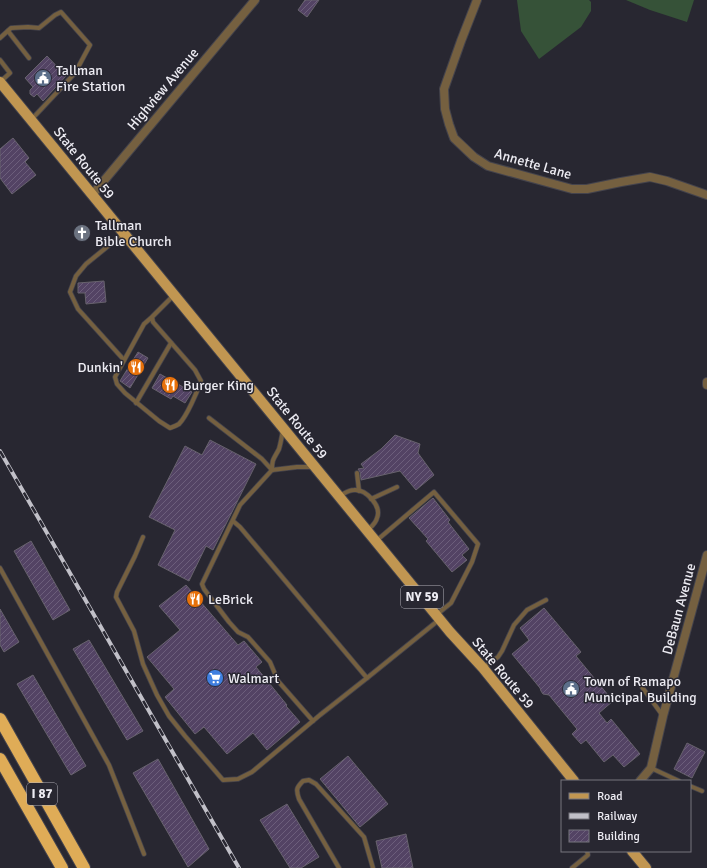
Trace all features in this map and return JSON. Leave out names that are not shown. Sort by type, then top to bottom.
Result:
[{"type":"highway","name":"I 87","points":[[0,719],[84,868]]},
{"type":"highway","name":"I 87","points":[[0,759],[62,868]]},
{"type":"highway","points":[[45,799],[88,868]]},
{"type":"highway","points":[[28,808],[57,868]]},
{"type":"main road","name":"State Route 59","points":[[0,82],[438,617],[483,668],[573,780]]},
{"type":"main road","points":[[633,852],[646,868]]},
{"type":"street","name":"Highview Avenue","points":[[92,195],[255,0]]},
{"type":"street","name":"Annette Lane","points":[[478,0],[461,41],[444,89],[445,109],[454,138],[474,157],[488,166],[572,189],[587,190],[650,177],[667,181],[707,195]]},
{"type":"street","name":"DeBaun Avenue","points":[[641,780],[651,768],[663,716],[705,574],[707,555]]},
{"type":"lane","points":[[0,38],[11,28],[39,28],[61,12],[90,45],[75,73],[31,120]]},
{"type":"lane","points":[[8,31],[29,58]]},
{"type":"lane","points":[[0,60],[10,73],[0,82]]},
{"type":"lane","points":[[123,233],[86,264],[76,276],[70,292],[78,309],[124,360]]},
{"type":"lane","points":[[152,317],[153,322],[195,370],[201,381],[183,420],[170,428],[136,403],[117,384],[115,377],[144,324],[174,295]]},
{"type":"lane","points":[[136,403],[171,343]]},
{"type":"lane","points":[[209,418],[262,459],[272,470]]},
{"type":"lane","points":[[272,470],[272,461],[281,442],[283,428]]},
{"type":"lane","points":[[313,721],[278,681],[270,662],[248,637],[238,632],[229,622],[204,589],[202,584],[240,504],[272,470],[297,467],[316,468]]},
{"type":"lane","points":[[357,473],[359,491]]},
{"type":"lane","points":[[371,499],[397,487]]},
{"type":"lane","points":[[339,496],[355,490],[365,494],[371,499],[377,509],[378,517],[368,531]]},
{"type":"lane","points":[[143,537],[116,597],[134,631],[143,664],[156,695],[169,716],[224,780],[238,780],[252,772],[367,678],[438,617],[451,603],[472,562],[478,544],[434,492],[376,541]]},
{"type":"lane","points":[[233,521],[240,527],[367,678]]},
{"type":"lane","points":[[0,568],[109,765],[144,854]]},
{"type":"lane","points":[[483,668],[498,657],[514,624],[527,610],[546,600]]},
{"type":"lane","points":[[642,687],[663,716]]},
{"type":"lane","points":[[651,768],[677,780]]},
{"type":"lane","points":[[338,868],[299,799],[297,786],[303,781],[309,780],[316,784],[364,837],[373,868]]},
{"type":"lane","points":[[691,786],[702,791]]},
{"type":"lane","points":[[572,868],[588,854],[587,852]]},
{"type":"green space","points":[[517,0],[589,0],[591,2],[591,11],[581,27],[539,59],[521,31]]},
{"type":"green space","points":[[626,0],[694,0],[687,22],[650,10]]},
{"type":"building","points":[[305,0],[319,0],[307,17],[298,10]]},
{"type":"building","points":[[47,56],[66,76],[43,101],[37,94],[34,97],[30,94],[30,90],[33,87],[25,78]]},
{"type":"building","points":[[13,138],[29,158],[25,162],[36,175],[12,194],[0,178],[0,149]]},
{"type":"building","points":[[104,281],[106,302],[86,304],[85,293],[78,293],[78,283]]},
{"type":"building","points":[[138,352],[148,358],[130,388],[120,381]]},
{"type":"building","points":[[160,374],[192,392],[185,403],[173,396],[171,399],[152,388]]},
{"type":"building","points":[[395,435],[420,444],[418,453],[434,475],[416,490],[400,471],[361,480],[358,469],[364,468],[361,464],[381,449]]},
{"type":"building","points":[[210,440],[256,464],[213,550],[206,546],[189,581],[158,565],[175,530],[149,517],[185,446],[202,455]]},
{"type":"building","points":[[433,498],[450,520],[448,522],[469,549],[462,555],[467,560],[452,572],[426,541],[428,539],[409,518]]},
{"type":"building","points":[[31,541],[70,610],[53,620],[14,551]]},
{"type":"building","name":"Walmart","points":[[186,585],[238,645],[244,641],[262,662],[256,667],[300,722],[267,750],[253,733],[227,754],[204,727],[195,734],[165,697],[174,689],[147,657],[180,630],[159,606]]},
{"type":"building","name":"Town of Ramapo Municipal Building","points":[[544,608],[581,652],[576,656],[613,701],[599,713],[607,723],[611,719],[640,754],[624,767],[613,755],[604,762],[586,740],[581,744],[572,734],[577,729],[549,695],[543,694],[540,688],[512,654],[529,640],[520,628]]},
{"type":"building","points":[[0,609],[19,642],[4,652],[0,645]]},
{"type":"building","points":[[89,640],[143,731],[127,740],[73,649]]},
{"type":"building","points":[[33,675],[86,766],[71,775],[17,684]]},
{"type":"building","points":[[687,743],[705,752],[692,778],[674,769]]},
{"type":"building","points":[[348,756],[388,804],[360,827],[320,779]]},
{"type":"building","points":[[158,759],[209,849],[188,867],[133,773]]},
{"type":"building","points":[[287,804],[319,857],[301,868],[290,868],[260,820]]},
{"type":"building","points":[[406,834],[413,868],[382,868],[376,841]]},
{"type":"railway","points":[[0,451],[239,868]]},
{"type":"place","name":"Tallman Fire Station","points":[[43,78]]},
{"type":"place","name":"Tallman Bible Church","points":[[82,233]]},
{"type":"place","name":"Dunkin'","points":[[136,367]]},
{"type":"place","name":"Burger King","points":[[170,385]]},
{"type":"place","name":"LeBrick","points":[[195,599]]},
{"type":"place","name":"Walmart","points":[[215,678]]},
{"type":"place","name":"Town of Ramapo Municipal Building","points":[[571,689]]}]
